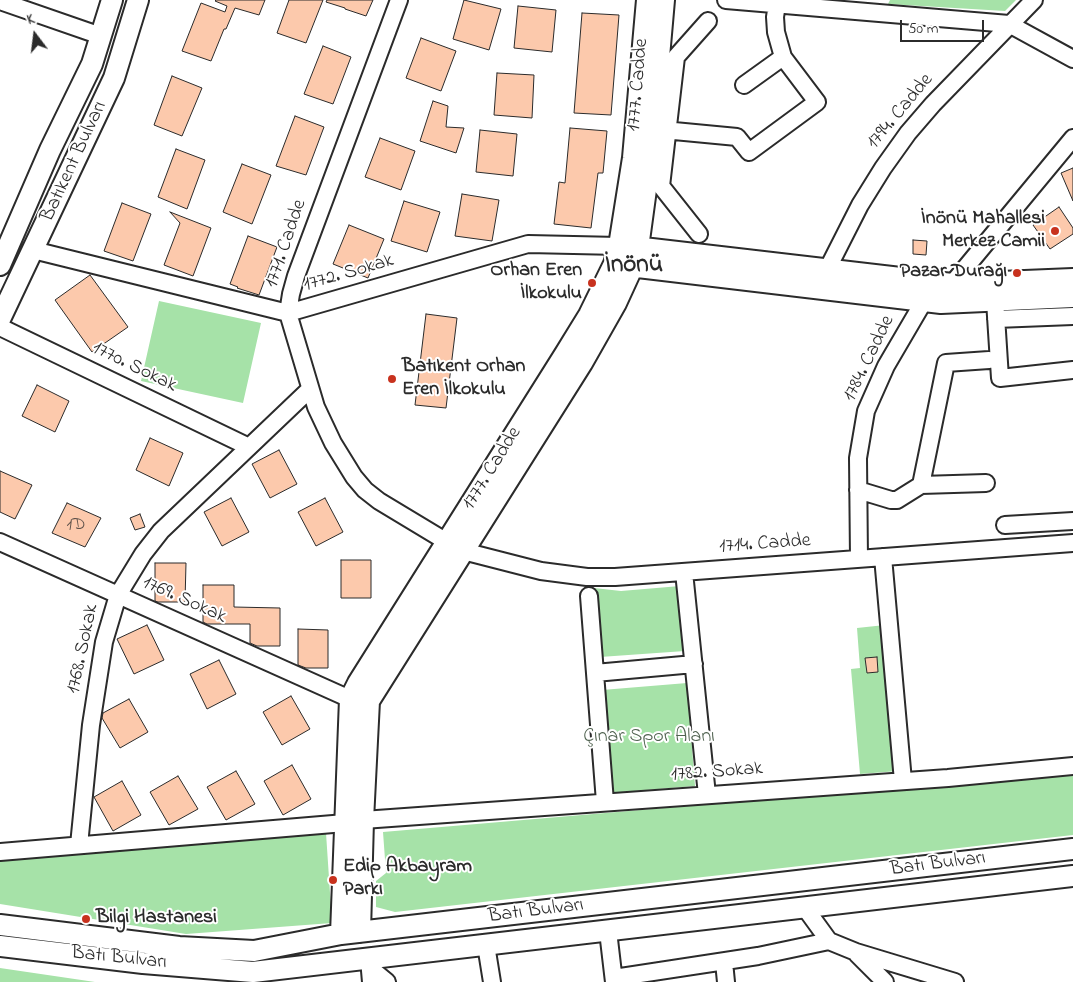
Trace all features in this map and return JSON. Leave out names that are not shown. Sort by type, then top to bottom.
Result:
[{"type":"main road","name":"Batıkent Bulvarı","points":[[0,266],[5,239],[92,64],[112,0]]},
{"type":"main road","name":"Batıkent Bulvarı","points":[[0,319],[114,78],[138,0]]},
{"type":"main road","name":"1777. Cadde","points":[[626,256],[647,0]]},
{"type":"main road","name":"1777. Cadde","points":[[354,821],[369,701],[565,354],[626,256],[660,130],[664,0]]},
{"type":"main road","points":[[626,256],[826,279],[952,284],[1073,279]]},
{"type":"main road","points":[[826,279],[924,301],[958,303],[996,310],[1073,297]]},
{"type":"main road","name":"1777. Cadde","points":[[351,933],[354,821],[350,700],[358,683],[455,546]]},
{"type":"main road","name":"Batı Bulvarı","points":[[0,924],[179,947],[254,951],[351,933],[1073,849]]},
{"type":"main road","name":"Batı Bulvarı","points":[[0,946],[260,977],[370,970],[486,945],[1073,876]]},
{"type":"main road","points":[[0,911],[154,932],[179,947]]},
{"type":"main road","points":[[0,956],[107,970],[130,968],[143,963]]},
{"type":"street","name":"1771. Cadde","points":[[399,0],[296,276],[288,313],[310,389],[343,462],[360,484],[379,501],[455,546]]},
{"type":"street","points":[[726,0],[1009,24],[1073,59]]},
{"type":"street","name":"1794. Cadde","points":[[826,279],[860,205],[908,133],[933,104],[1034,0]]},
{"type":"street","points":[[0,1],[101,36]]},
{"type":"street","points":[[660,130],[738,137],[749,152],[817,102],[783,57],[776,32],[775,17],[777,4]]},
{"type":"street","points":[[699,234],[661,186],[660,130],[676,57],[708,22]]},
{"type":"street","points":[[744,85],[783,57]]},
{"type":"street","points":[[952,284],[1073,138]]},
{"type":"street","name":"1772. Sokak","points":[[33,250],[288,313],[528,244],[626,256]]},
{"type":"street","name":"1784. Cadde","points":[[859,559],[858,458],[866,411],[886,366],[924,301]]},
{"type":"street","points":[[1073,316],[996,310],[1000,378],[1073,370]]},
{"type":"street","name":"1770. Sokak","points":[[0,327],[249,447]]},
{"type":"street","points":[[921,485],[946,363],[989,360]]},
{"type":"street","name":"1768. Sokak","points":[[79,845],[91,725],[104,642],[118,595],[143,554],[161,531],[310,389]]},
{"type":"street","points":[[858,490],[897,500],[921,485],[986,483]]},
{"type":"street","points":[[1005,525],[1073,521]]},
{"type":"street","name":"1769. Sokak","points":[[0,542],[350,700]]},
{"type":"street","name":"1714. Cadde","points":[[455,546],[541,571],[579,576],[615,577],[1073,543]]},
{"type":"street","points":[[883,557],[903,781]]},
{"type":"street","points":[[684,572],[707,795]]},
{"type":"street","points":[[589,596],[604,802]]},
{"type":"street","points":[[595,673],[694,664]]},
{"type":"street","name":"1782. Sokak","points":[[0,852],[354,821],[903,781],[1073,766]]},
{"type":"street","points":[[807,907],[808,912],[828,942]]},
{"type":"street","points":[[608,931],[614,980],[758,956],[828,942],[955,982]]},
{"type":"street","points":[[486,945],[492,982]]},
{"type":"street","points":[[856,952],[885,982]]},
{"type":"street","points":[[724,962],[726,982]]},
{"type":"street","points":[[370,970],[388,982]]},
{"type":"green space","points":[[890,0],[1016,0],[1005,11],[888,4]]},
{"type":"green space","points":[[159,301],[261,323],[243,403],[141,381]]},
{"type":"green space","points":[[680,586],[685,651],[600,657],[594,588],[621,591]]},
{"type":"green space","points":[[885,625],[898,771],[860,774],[851,669],[860,668],[857,628]]},
{"type":"green space","name":"Çınar Spor Alanı","points":[[687,683],[695,786],[610,793],[602,690]]},
{"type":"green space","points":[[1073,773],[1073,835],[395,912],[376,907],[376,881],[386,873],[383,832]]},
{"type":"green space","points":[[326,833],[332,923],[186,934],[0,904],[0,861]]},
{"type":"green space","points":[[0,968],[95,982],[0,982]]},
{"type":"building","points":[[216,0],[265,0],[259,15],[235,8],[211,61],[182,51],[201,3],[225,12],[227,6]]},
{"type":"building","points":[[289,0],[323,0],[306,43],[277,33]]},
{"type":"building","points":[[327,0],[373,0],[366,16],[326,2]]},
{"type":"building","points":[[464,0],[501,9],[489,50],[453,39]]},
{"type":"building","points":[[518,6],[556,10],[552,52],[514,48]]},
{"type":"building","points":[[582,13],[619,15],[611,115],[574,113]]},
{"type":"building","points":[[421,38],[456,51],[441,91],[406,78]]},
{"type":"building","points":[[323,46],[351,57],[333,104],[304,94]]},
{"type":"building","points":[[497,73],[534,75],[532,118],[494,115]]},
{"type":"building","points":[[172,76],[202,88],[182,136],[154,125]]},
{"type":"building","points":[[433,101],[448,106],[446,127],[464,128],[456,153],[420,141]]},
{"type":"building","points":[[295,116],[324,127],[306,175],[276,166]]},
{"type":"building","points":[[570,128],[607,131],[603,173],[598,173],[591,228],[554,224],[559,182],[565,183]]},
{"type":"building","points":[[480,130],[517,134],[513,176],[476,172]]},
{"type":"building","points":[[380,138],[415,151],[401,190],[365,177]]},
{"type":"building","points":[[176,149],[205,160],[187,209],[158,197]]},
{"type":"building","points":[[242,164],[271,175],[252,224],[223,212]]},
{"type":"building","points":[[1073,168],[1073,201],[1061,173]]},
{"type":"building","points":[[462,194],[499,200],[492,241],[455,236]]},
{"type":"building","points":[[404,201],[440,212],[427,252],[391,241]]},
{"type":"building","points":[[122,203],[151,214],[133,261],[104,251]]},
{"type":"building","name":"İnönü Mahallesi Merkez Camii","points":[[1059,207],[1073,228],[1073,234],[1050,249],[1033,225]]},
{"type":"building","points":[[170,212],[211,228],[193,276],[164,265],[180,223]]},
{"type":"building","points":[[349,225],[384,239],[368,278],[333,264]]},
{"type":"building","points":[[248,236],[277,247],[259,295],[230,284]]},
{"type":"building","points":[[913,240],[927,241],[926,255],[913,254]]},
{"type":"building","points":[[90,275],[128,327],[92,352],[55,300]]},
{"type":"building","points":[[426,314],[457,318],[446,408],[415,405]]},
{"type":"building","points":[[37,385],[69,401],[55,432],[22,416]]},
{"type":"building","points":[[150,438],[183,453],[169,486],[136,470]]},
{"type":"building","points":[[279,450],[297,484],[270,498],[252,464]]},
{"type":"building","points":[[0,471],[32,485],[15,519],[0,512]]},
{"type":"building","points":[[231,498],[249,532],[222,546],[204,512]]},
{"type":"building","points":[[325,498],[343,532],[316,546],[298,512]]},
{"type":"building","points":[[67,503],[101,518],[85,547],[52,533]]},
{"type":"building","points":[[140,514],[145,527],[135,530],[130,518]]},
{"type":"building","points":[[341,560],[371,560],[371,598],[341,598]]},
{"type":"building","points":[[155,563],[186,563],[185,602],[155,601]]},
{"type":"building","points":[[203,585],[234,585],[234,607],[280,608],[280,646],[257,646],[250,643],[250,624],[207,624],[203,622]]},
{"type":"building","points":[[147,625],[164,660],[134,674],[117,639]]},
{"type":"building","points":[[298,629],[328,630],[328,668],[306,668],[298,665]]},
{"type":"building","points":[[877,657],[878,672],[867,673],[865,658]]},
{"type":"building","points":[[219,660],[236,694],[207,709],[190,674]]},
{"type":"building","points":[[291,696],[310,729],[282,745],[263,712]]},
{"type":"building","points":[[129,699],[148,732],[120,748],[102,718],[103,713]]},
{"type":"building","points":[[292,765],[311,799],[283,815],[264,781]]},
{"type":"building","points":[[236,771],[255,804],[226,820],[207,787]]},
{"type":"building","points":[[178,776],[198,809],[169,825],[150,792]]},
{"type":"building","points":[[122,781],[141,815],[113,831],[94,797]]},
{"type":"place","name":"İnönü Mahallesi Merkez Camii","points":[[1055,231]]},
{"type":"place","name":"Pazar Durağı","points":[[1017,273]]},
{"type":"place","name":"Orhan Eren İlkokulu","points":[[592,283]]},
{"type":"place","name":"Batıkent Orhan Eren İlkokulu","points":[[392,379]]},
{"type":"place","name":"Edip Akbayram Parkı","points":[[333,880]]},
{"type":"place","name":"Bilgi Hastanesi","points":[[86,919]]},
{"type":"district","name":"İnönü","points":[[634,267]]}]
